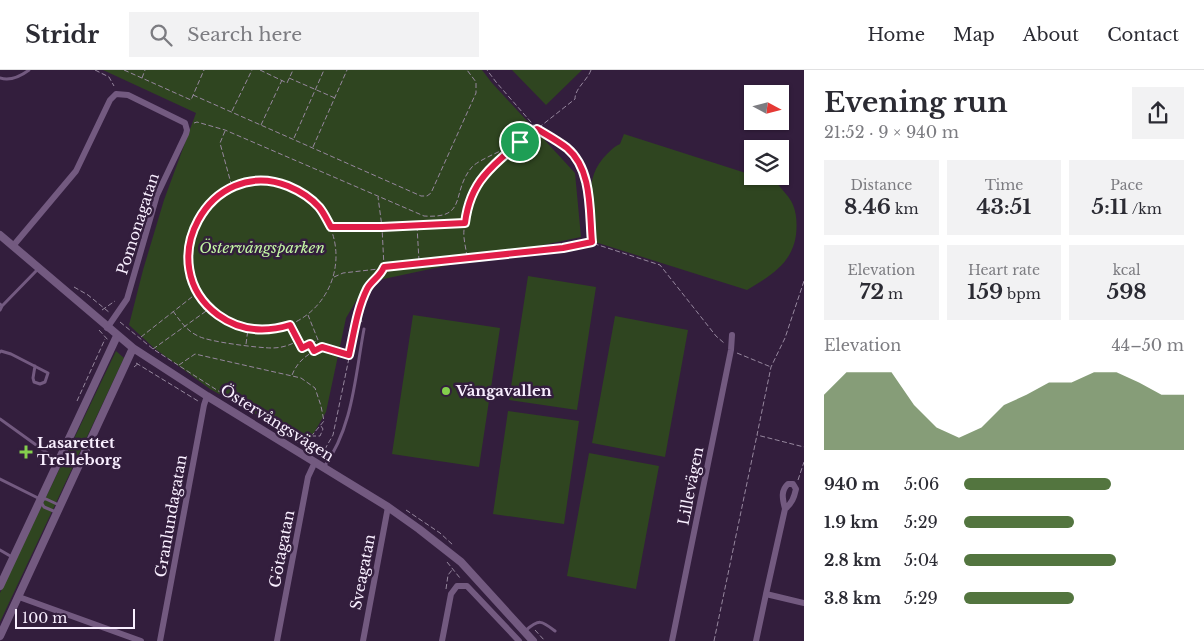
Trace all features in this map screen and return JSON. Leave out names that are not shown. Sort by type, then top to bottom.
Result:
[{"type":"street","points":[[13,246],[76,170],[110,100],[116,94],[128,95],[182,120],[187,126]]},
{"type":"street","name":"Pomonagatan","points":[[107,328],[127,299],[157,195],[186,134],[187,126]]},
{"type":"street","name":"Östervångsvägen","points":[[0,235],[107,328],[133,348],[208,396],[318,459],[323,468],[388,507],[461,562],[533,641]]},
{"type":"street","name":"Lillevägen","points":[[672,641],[731,350],[732,335]]},
{"type":"street","points":[[0,586],[117,336]]},
{"type":"street","points":[[0,636],[133,348]]},
{"type":"street","name":"Granlundagatan","points":[[160,641],[204,405],[208,396]]},
{"type":"street","name":"Götagatan","points":[[277,641],[308,477],[318,459]]},
{"type":"street","points":[[756,641],[785,509],[784,488],[788,484],[793,484],[796,489],[795,496],[791,504],[785,509]]},
{"type":"street","name":"Sveagatan","points":[[363,641],[388,507]]},
{"type":"street","points":[[442,641],[451,594],[457,586],[467,586],[519,641]]},
{"type":"street","points":[[766,594],[804,603]]},
{"type":"street","points":[[19,597],[142,641]]},
{"type":"lane","points":[[0,78],[15,78],[29,70]]},
{"type":"lane","points":[[1,306],[38,269]]},
{"type":"lane","points":[[323,468],[341,439],[348,419],[364,329]]},
{"type":"lane","points":[[0,352],[1,350],[11,354],[35,366],[48,373],[45,382],[40,384],[34,382],[35,366]]},
{"type":"lane","points":[[0,419],[58,461]]},
{"type":"lane","points":[[0,479],[40,499],[46,499],[59,510]]},
{"type":"lane","points":[[40,499],[44,507],[59,510]]},
{"type":"lane","points":[[0,550],[13,558]]},
{"type":"lane","points":[[524,632],[537,622],[544,622],[555,631]]},
{"type":"path","points":[[94,70],[110,78],[116,94]]},
{"type":"path","points":[[124,70],[191,100],[204,70]]},
{"type":"path","points":[[142,78],[145,70]]},
{"type":"path","points":[[232,112],[252,70]]},
{"type":"path","points":[[260,70],[287,83],[293,70]]},
{"type":"path","points":[[293,139],[324,70]]},
{"type":"path","points":[[313,148],[347,70]]},
{"type":"path","points":[[193,95],[421,196],[427,196],[431,193],[476,93],[476,82],[467,70]]},
{"type":"path","points":[[487,70],[537,129],[567,148],[579,160],[586,182],[592,242]]},
{"type":"path","points":[[467,258],[464,230],[467,208],[483,177],[520,142],[575,99],[575,94],[591,70]]},
{"type":"path","points":[[289,78],[335,98]]},
{"type":"path","points":[[262,125],[282,80]]},
{"type":"path","points":[[187,126],[197,122],[225,130],[424,216],[439,217],[450,214],[464,180],[473,165],[520,142]]},
{"type":"path","points":[[225,130],[220,143],[232,187]]},
{"type":"path","points":[[255,181],[279,183],[301,191],[319,207],[331,227],[337,248],[334,277],[328,291],[314,310],[295,323],[273,330],[248,329],[228,322],[210,309],[197,292],[189,269],[189,244],[196,221],[212,201],[232,187],[255,181]]},
{"type":"path","points":[[318,459],[333,436],[359,310],[368,287],[382,274],[384,267],[378,196]]},
{"type":"path","points":[[331,227],[382,227],[465,223]]},
{"type":"path","points":[[417,225],[420,263]]},
{"type":"path","points":[[334,277],[343,273],[384,267],[563,248],[592,242],[660,265],[716,336],[731,350],[771,367]]},
{"type":"path","points":[[714,641],[771,367],[786,338],[804,281]]},
{"type":"path","points":[[140,338],[197,292]]},
{"type":"path","points":[[96,318],[104,308],[118,300],[127,299]]},
{"type":"path","points":[[153,349],[210,309]]},
{"type":"path","points":[[359,310],[364,329]]},
{"type":"path","points":[[173,311],[185,327],[199,337],[272,348],[287,346],[298,341]]},
{"type":"path","points":[[290,325],[302,348],[318,340],[308,314]]},
{"type":"path","points":[[246,345],[248,329]]},
{"type":"path","points":[[292,376],[296,365],[306,356],[322,347],[349,355]]},
{"type":"path","points":[[178,365],[195,354],[301,378],[315,388],[322,406],[324,421],[304,445]]},
{"type":"path","points":[[311,436],[320,436],[323,429],[320,425]]},
{"type":"path","points":[[757,435],[804,447]]},
{"type":"path","points":[[793,484],[803,474],[804,462]]},
{"type":"path","points":[[449,602],[445,592],[448,575],[461,562]]},
{"type":"green space","name":"Östervångsparken","points":[[103,70],[482,70],[575,173],[581,237],[374,281],[359,296],[346,318],[326,412],[308,443],[210,389],[154,348],[129,325],[164,200],[196,113]]},
{"type":"green space","points":[[512,70],[582,70],[546,105]]},
{"type":"green space","points":[[624,134],[744,172],[744,185],[779,185],[792,202],[795,212],[796,235],[790,254],[772,274],[747,290],[595,242],[590,207],[591,184],[600,162],[612,149],[620,144]]},
{"type":"green space","points":[[528,276],[596,287],[577,410],[509,400]]},
{"type":"green space","name":"Vångavallen","points":[[413,315],[500,328],[479,467],[392,454]]},
{"type":"green space","points":[[615,316],[688,330],[665,457],[592,443]]},
{"type":"green space","points":[[116,351],[124,358],[0,622],[0,593]]},
{"type":"green space","points":[[508,411],[579,421],[564,524],[493,514]]},
{"type":"green space","points":[[589,453],[659,466],[636,589],[567,576]]},
{"type":"place","name":"Vångavallen","points":[[446,391]]},
{"type":"place","name":"Lasarettet Trelleborg","points":[[26,452]]},
{"type":"route","points":[[537,129],[567,148],[579,160],[586,182],[592,242],[563,248],[384,267],[382,274],[368,287],[359,310],[349,355],[322,347],[314,351],[310,344],[302,348],[290,325],[273,330],[250,330],[228,322],[210,309],[197,292],[189,269],[189,244],[196,221],[212,201],[232,187],[255,181],[279,183],[301,191],[319,207],[331,227],[382,227],[465,223],[467,208],[483,177],[520,142],[537,129]]}]
